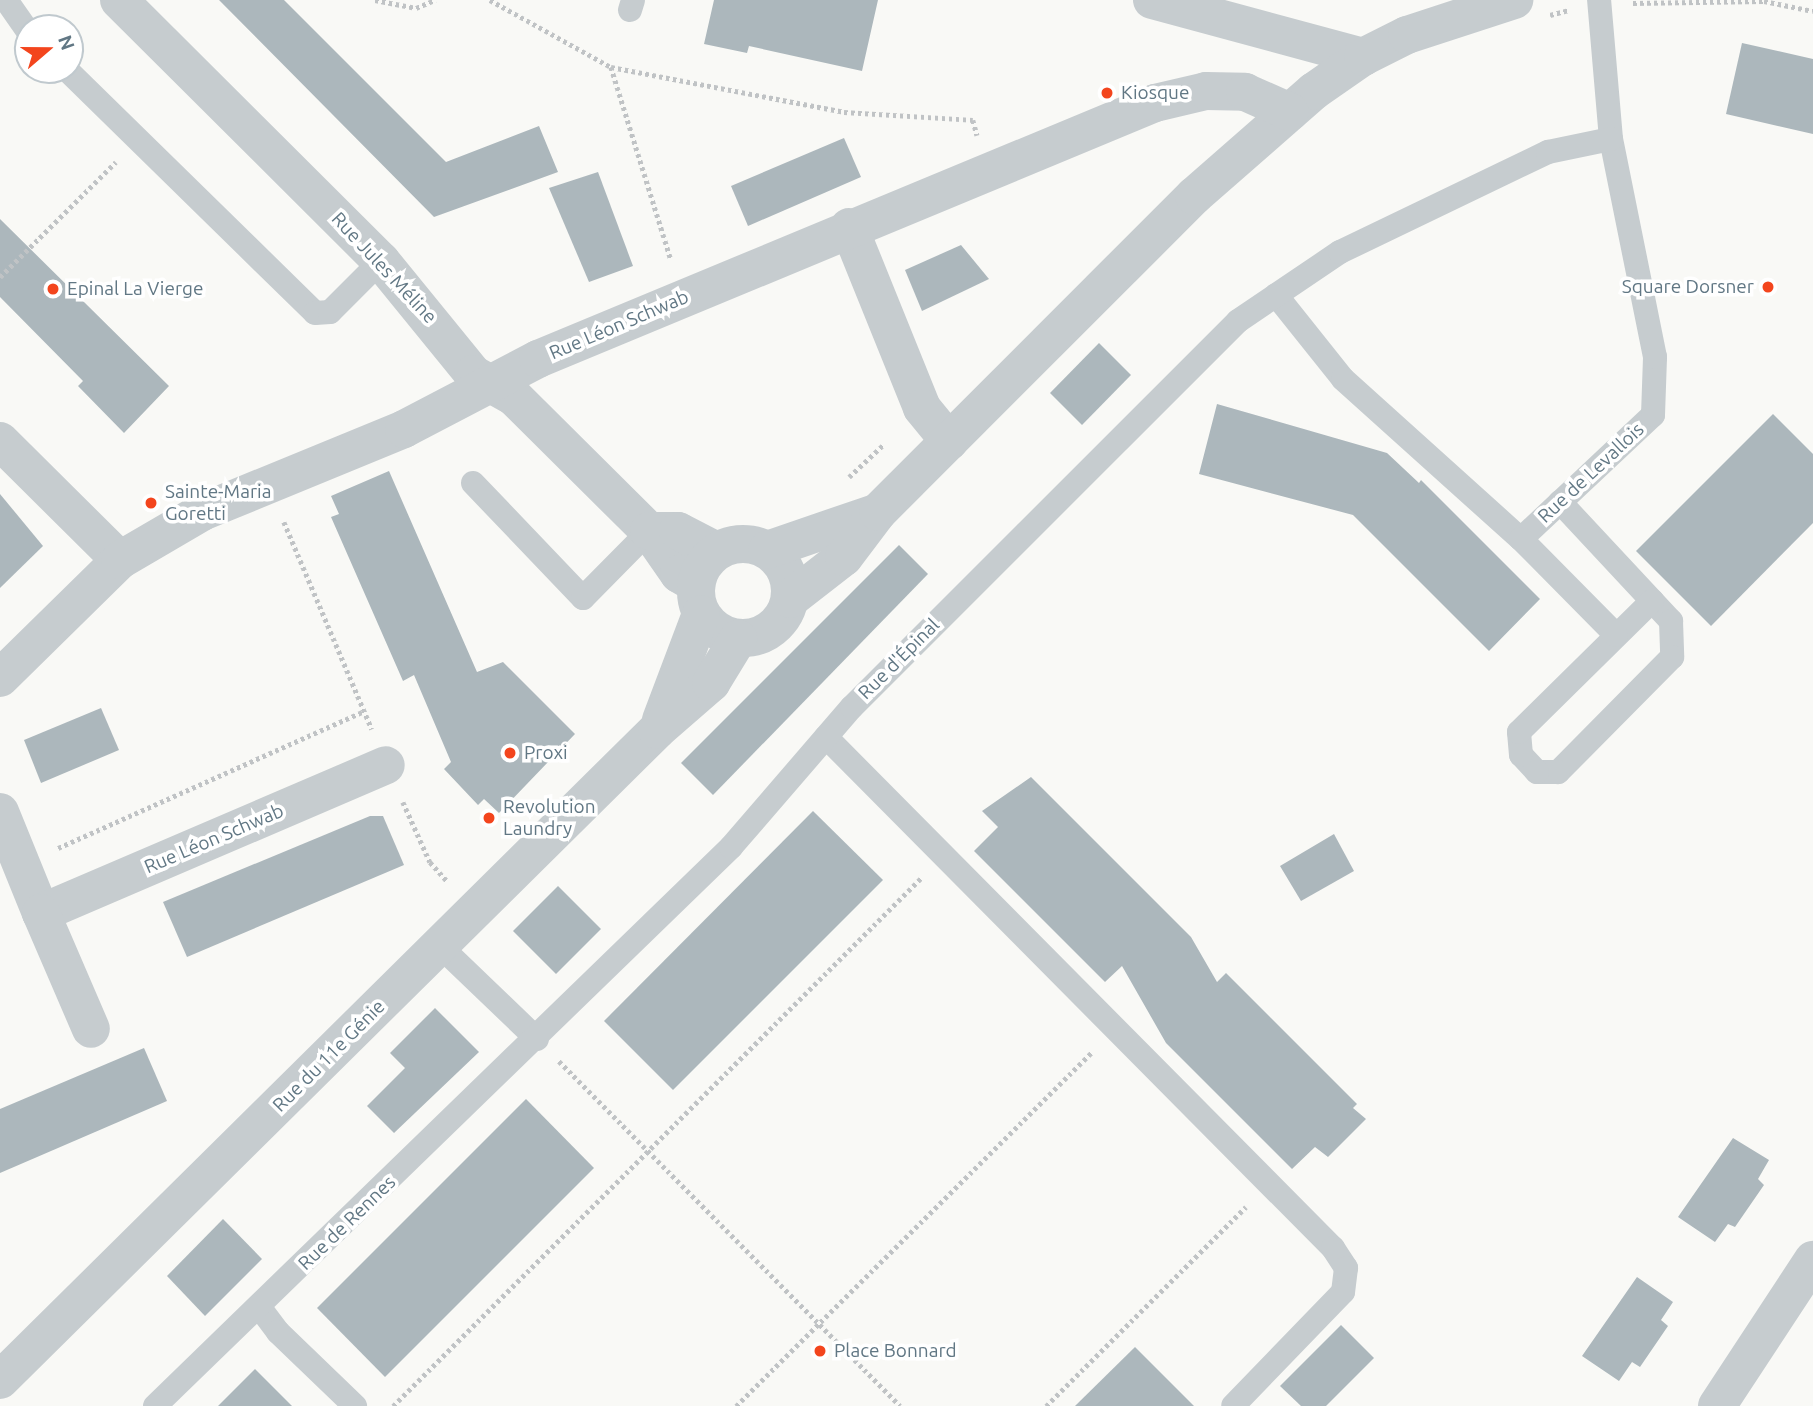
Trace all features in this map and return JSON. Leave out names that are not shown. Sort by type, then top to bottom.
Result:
[{"type":"street","name":"Rue Jules Méline","points":[[119,0],[382,261],[453,343],[474,374],[514,397],[649,531],[664,558],[698,599]]},
{"type":"street","points":[[1152,0],[1363,57]]},
{"type":"street","points":[[878,512],[767,550],[733,544],[717,551],[703,565],[698,599],[710,626],[738,639],[756,637],[772,629],[790,599],[844,557],[878,512],[1194,196],[1290,112],[1363,57],[1407,36],[1525,9]]},
{"type":"street","name":"Rue Léon Schwab","points":[[0,678],[120,560],[202,512],[404,429],[493,385],[538,359],[849,227],[1156,103],[1206,91],[1245,92],[1290,112]]},
{"type":"street","points":[[849,227],[922,408],[949,441]]},
{"type":"street","points":[[0,441],[120,560]]},
{"type":"street","points":[[649,531],[678,531],[717,551]]},
{"type":"street","points":[[767,550],[781,563],[789,580],[790,599]]},
{"type":"street","name":"Rue du 11e Génie","points":[[657,730],[698,599]]},
{"type":"street","name":"Rue du 11e Génie","points":[[0,1380],[441,947],[657,730],[711,683],[738,639]]},
{"type":"street","name":"Rue Léon Schwab","points":[[41,913],[386,765]]},
{"type":"street","points":[[0,812],[91,1028]]},
{"type":"street","points":[[1717,1406],[1813,1260]]},
{"type":"lane","name":"Rue de Levallois","points":[[1276,295],[1343,379],[1521,539],[1653,415],[1655,357],[1611,139],[1600,3]]},
{"type":"lane","points":[[81,84],[315,313],[330,312],[382,261]]},
{"type":"lane","points":[[1276,295],[1340,252],[1548,152],[1611,139]]},
{"type":"lane","name":"Rue d'Épinal","points":[[537,1038],[731,847],[826,737],[1095,459],[1238,321],[1276,295]]},
{"type":"lane","points":[[473,483],[583,598],[649,531]]},
{"type":"lane","points":[[1560,502],[1671,621],[1672,657],[1558,772],[1537,772],[1521,755],[1519,732],[1652,601]]},
{"type":"lane","points":[[1521,539],[1616,635]]},
{"type":"lane","points":[[826,737],[1333,1248],[1346,1268],[1343,1292],[1233,1406]]},
{"type":"lane","points":[[441,947],[537,1038]]},
{"type":"lane","name":"Rue de Rennes","points":[[155,1406],[260,1308],[537,1038]]},
{"type":"lane","points":[[260,1308],[278,1332],[355,1406]]},
{"type":"path","points":[[375,0],[416,8],[435,0]]},
{"type":"path","points":[[489,0],[611,67],[844,111],[973,120],[988,173]]},
{"type":"path","points":[[1525,9],[1600,3],[1764,1],[1813,10]]},
{"type":"path","points":[[611,67],[683,299]]},
{"type":"path","points":[[0,277],[138,141]]},
{"type":"path","points":[[846,480],[922,408]]},
{"type":"path","points":[[264,488],[277,514],[290,528],[386,765],[430,862],[455,890]]},
{"type":"path","points":[[22,865],[364,710]]},
{"type":"path","points":[[393,1406],[650,1153],[944,855]]},
{"type":"path","points":[[736,1406],[1114,1030]]},
{"type":"path","points":[[537,1038],[817,1326],[900,1406]]},
{"type":"path","points":[[1046,1406],[1269,1184]]},
{"type":"building","points":[[219,0],[284,0],[446,162],[539,126],[558,172],[434,217]]},
{"type":"building","points":[[714,0],[878,0],[862,71],[749,46],[747,53],[704,44]]},
{"type":"building","points":[[1742,43],[1813,59],[1813,134],[1726,114]]},
{"type":"building","points":[[844,138],[861,177],[748,226],[731,186]]},
{"type":"building","points":[[598,172],[633,266],[589,282],[549,188]]},
{"type":"building","points":[[0,219],[169,386],[124,433],[78,386],[83,381],[0,297]]},
{"type":"building","points":[[961,245],[989,279],[922,311],[905,270]]},
{"type":"building","points":[[1099,343],[1131,375],[1082,425],[1050,393]]},
{"type":"building","points":[[1217,404],[1387,453],[1419,483],[1421,480],[1540,599],[1489,651],[1353,515],[1199,474]]},
{"type":"building","points":[[1773,414],[1813,454],[1813,523],[1711,626],[1636,551]]},
{"type":"building","points":[[389,471],[477,672],[503,662],[575,734],[499,813],[484,799],[478,805],[444,769],[451,762],[414,675],[403,681],[331,517],[339,514],[331,496]]},
{"type":"building","points":[[0,494],[43,546],[0,588]]},
{"type":"building","points":[[899,545],[928,574],[713,795],[681,763]]},
{"type":"building","points":[[101,708],[119,750],[41,783],[24,740]]},
{"type":"building","points":[[1031,777],[1191,937],[1217,982],[1226,973],[1357,1104],[1353,1108],[1366,1119],[1328,1157],[1315,1147],[1292,1169],[1166,1043],[1122,966],[1105,982],[974,851],[998,827],[982,811]]},
{"type":"building","points":[[813,811],[883,880],[673,1090],[604,1021]]},
{"type":"building","points":[[370,816],[383,816],[404,865],[187,957],[163,902]]},
{"type":"building","points":[[1334,834],[1354,871],[1301,901],[1280,866]]},
{"type":"building","points":[[558,886],[601,929],[556,974],[513,931]]},
{"type":"building","points":[[435,1008],[479,1052],[394,1133],[367,1106],[405,1068],[390,1053]]},
{"type":"building","points":[[144,1048],[167,1101],[0,1173],[0,1109]]},
{"type":"building","points":[[526,1099],[594,1168],[385,1377],[317,1308]]},
{"type":"building","points":[[1733,1138],[1769,1160],[1758,1179],[1764,1185],[1735,1227],[1728,1224],[1715,1242],[1678,1217]]},
{"type":"building","points":[[223,1219],[262,1259],[205,1316],[167,1276]]},
{"type":"building","points":[[1637,1277],[1673,1302],[1661,1320],[1668,1326],[1640,1367],[1632,1362],[1619,1381],[1582,1356]]},
{"type":"building","points":[[1341,1325],[1374,1358],[1326,1406],[1301,1406],[1280,1386]]},
{"type":"building","points":[[1135,1347],[1194,1406],[1075,1406]]},
{"type":"building","points":[[255,1369],[292,1406],[218,1406]]},
{"type":"place","name":"Kiosque","points":[[1107,93]]},
{"type":"place","name":"Square Dorsner","points":[[1768,287]]},
{"type":"place","name":"Epinal La Vierge","points":[[53,289]]},
{"type":"place","name":"Sainte-Maria Goretti","points":[[151,503]]},
{"type":"place","name":"Proxi","points":[[510,753]]},
{"type":"place","name":"Revolution Laundry","points":[[489,818]]},
{"type":"place","name":"Place Bonnard","points":[[820,1351]]}]
